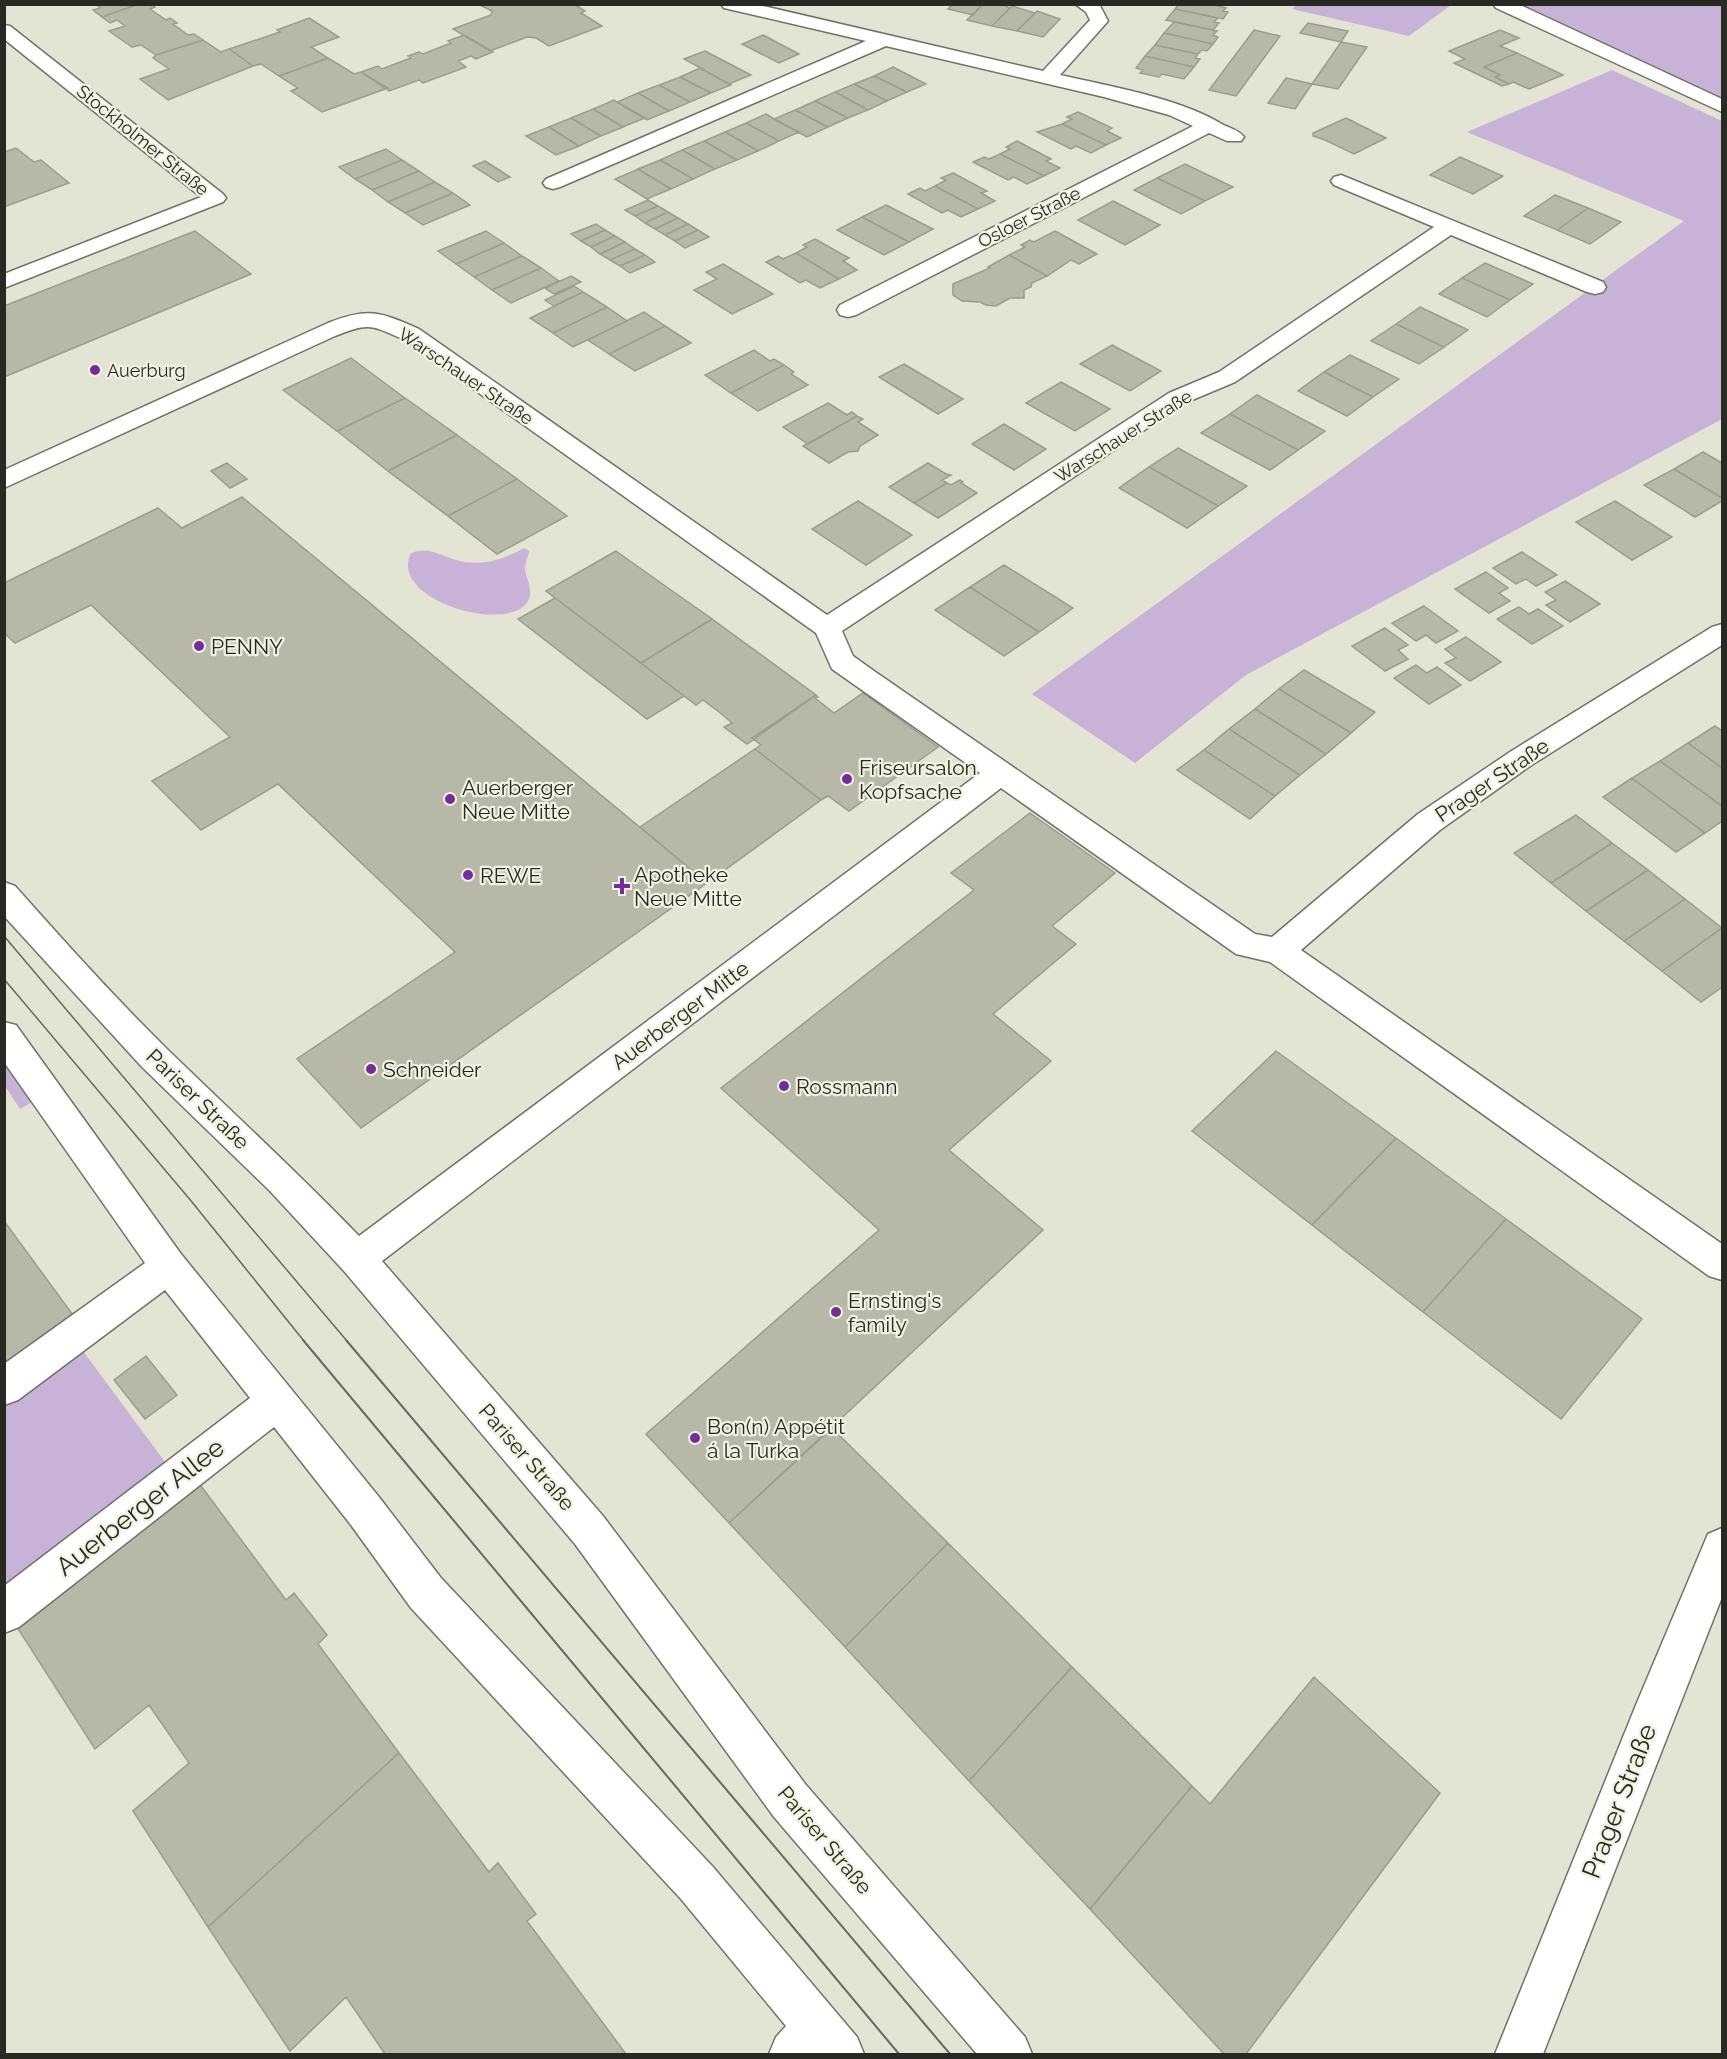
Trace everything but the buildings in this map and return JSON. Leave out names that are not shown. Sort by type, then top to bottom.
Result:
[{"type":"street","points":[[730,4],[816,16],[886,39],[1176,111],[1234,137]]},
{"type":"street","points":[[1047,78],[1099,21],[1094,9],[1084,4]]},
{"type":"street","points":[[1502,4],[1722,106]]},
{"type":"street","name":"Stockholmer Straße","points":[[4,30],[216,198],[4,282]]},
{"type":"street","points":[[553,183],[886,39]]},
{"type":"street","name":"Osloer Straße","points":[[848,310],[1210,125]]},
{"type":"street","points":[[1341,181],[1595,287]]},
{"type":"street","name":"Warschauer Straße","points":[[4,480],[311,338],[349,323],[365,319],[381,320],[411,334],[827,628],[1177,398],[1227,377],[1450,226]]},
{"type":"street","points":[[827,628],[842,662],[864,678],[1002,772],[1247,945],[1278,951],[1722,1264]]},
{"type":"street","name":"Prager Straße","points":[[1278,951],[1429,822],[1520,759],[1722,633]]},
{"type":"street","name":"Auerberger Mitte","points":[[357,1258],[1002,772]]},
{"type":"street","name":"Pariser Straße","points":[[4,894],[154,1058],[281,1179],[357,1258],[589,1530],[790,1801],[1008,2055]]},
{"type":"street","points":[[4,1035],[168,1266],[365,1511],[426,1593],[697,1883],[817,2045]]},
{"type":"street","points":[[4,1387],[124,1301],[168,1266]]},
{"type":"street","name":"Auerberger Allee","points":[[4,1612],[276,1402]]},
{"type":"street","name":"Prager Straße","points":[[1519,2055],[1657,1705],[1722,1548]]},
{"type":"shaded area","points":[[1297,4],[1451,5],[1409,36],[1292,9]]},
{"type":"shaded area","points":[[1509,5],[1722,5],[1722,100]]},
{"type":"shaded area","points":[[1612,70],[1722,121],[1722,419],[1246,675],[1135,763],[1032,694],[1684,221],[1467,132]]},
{"type":"shaded area","points":[[524,548],[529,551],[525,569],[530,597],[517,611],[499,614],[477,613],[454,607],[433,598],[417,585],[408,570],[411,553],[417,551],[428,551],[474,563],[500,559]]},
{"type":"shaded area","points":[[4,1057],[34,1101],[20,1109],[5,1086]]},
{"type":"shaded area","points":[[80,1347],[168,1466],[5,1592],[5,1401]]},
{"type":"tram line","points":[[4,936],[347,1341]]},
{"type":"tram line","points":[[4,979],[192,1202],[304,1341]]},
{"type":"tram line","points":[[303,1340],[899,2054]]},
{"type":"tram line","points":[[346,1340],[950,2054]]},
{"type":"place","name":"Auerburg","points":[[95,370]]},
{"type":"place","name":"PENNY","points":[[199,646]]},
{"type":"place","name":"Friseursalon Kopfsache","points":[[847,779]]},
{"type":"place","name":"Auerberger Neue Mitte","points":[[450,799]]},
{"type":"place","name":"REWE","points":[[468,875]]},
{"type":"place","name":"Apotheke Neue Mitte","points":[[622,886]]},
{"type":"place","name":"Schneider","points":[[371,1069]]},
{"type":"place","name":"Rossmann","points":[[784,1086]]},
{"type":"place","name":"Ernsting's family","points":[[836,1312]]},
{"type":"place","name":"Bon(n) Appétit á la Turka","points":[[695,1438]]}]
